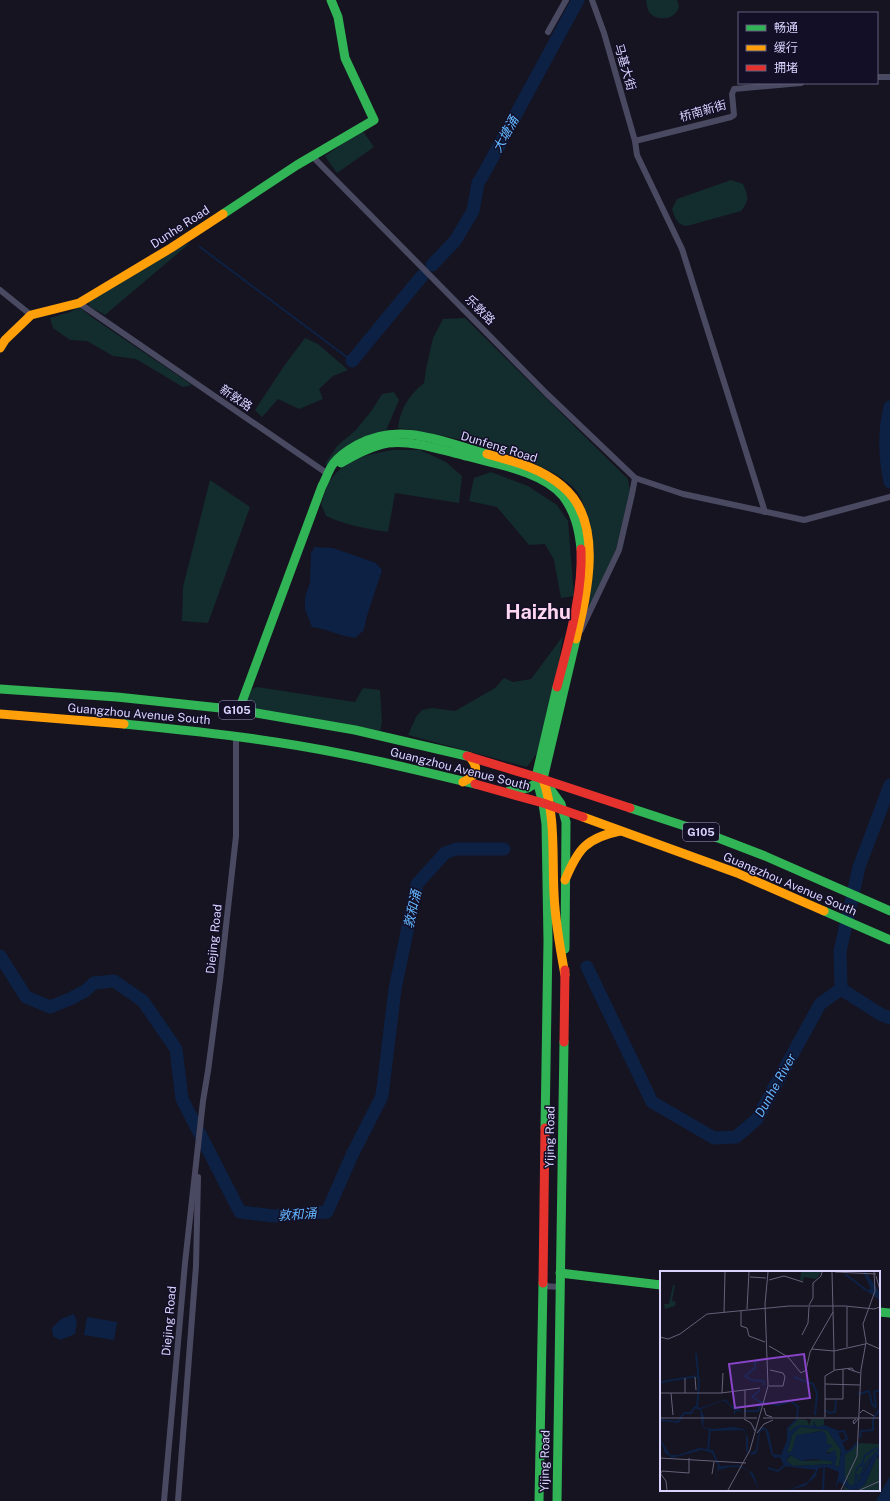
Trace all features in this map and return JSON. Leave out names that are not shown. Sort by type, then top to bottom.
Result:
[{"type":"main road","name":"Dunhe Road","points":[[0,348],[5,340],[31,315],[79,302],[171,248],[312,156],[374,120],[345,58],[338,17],[331,0]]},
{"type":"main road","name":"Dunfeng Road","points":[[239,710],[328,474],[334,463],[351,448],[381,435],[405,434],[440,441],[519,463],[552,478],[573,496],[583,516],[587,531],[588,560],[583,609],[539,780]]},
{"type":"main road","name":"Dunfeng Road","points":[[328,474],[352,456],[365,449],[379,445],[405,442],[435,448],[523,472],[549,485],[567,501],[575,517],[579,532],[581,548],[580,575],[573,620],[539,780]]},
{"type":"main road","name":"Guangzhou Avenue South","points":[[0,689],[125,698],[239,710],[356,730],[470,757],[539,780],[572,789],[727,841],[828,883],[890,911]]},
{"type":"main road","name":"Guangzhou Avenue South","points":[[0,714],[93,721],[236,736],[392,764],[504,792],[549,800],[564,810],[737,874],[890,940]]},
{"type":"main road","points":[[463,782],[473,777],[476,769],[474,762],[470,757]]},
{"type":"main road","points":[[504,792],[523,790],[539,780]]},
{"type":"main road","name":"Yijing Road","points":[[539,780],[549,800],[564,810],[566,822],[557,1501]]},
{"type":"main road","name":"Yijing Road","points":[[538,1501],[543,1286],[548,912],[546,824],[549,800],[539,780]]},
{"type":"main road","points":[[565,975],[557,929],[554,882],[554,830],[549,800],[572,789]]},
{"type":"main road","points":[[565,880],[572,860],[585,844],[606,833],[621,831]]},
{"type":"main road","points":[[560,1273],[660,1285]]},
{"type":"main road","points":[[880,1312],[890,1313]]},
{"type":"street","points":[[548,32],[566,0]]},
{"type":"street","name":"马基大街","points":[[592,0],[604,32],[635,141],[637,155],[682,249],[765,512]]},
{"type":"street","points":[[878,77],[890,77]]},
{"type":"street","name":"桥南新街","points":[[635,141],[731,117],[734,115],[732,94],[734,89],[790,84]]},
{"type":"street","name":"乐敦路","points":[[312,156],[546,393],[635,478]]},
{"type":"street","points":[[0,290],[31,315]]},
{"type":"street","name":"新敦路","points":[[79,302],[328,474]]},
{"type":"street","points":[[575,644],[618,550],[635,478],[683,494],[804,520],[890,497]]},
{"type":"street","name":"Diejing Road","points":[[164,1501],[185,1263],[203,1101],[220,980],[236,836],[236,736]]},
{"type":"street","name":"Diejing Road","points":[[178,1501],[196,1266],[199,1144]]},
{"type":"street","points":[[543,1286],[560,1287]]},
{"type":"green space","points":[[646,0],[677,0],[679,6],[677,12],[673,15],[667,18],[660,18],[649,12]]},
{"type":"green space","points":[[362,130],[374,147],[337,173],[325,156]]},
{"type":"green space","points":[[731,180],[743,184],[746,192],[747,201],[741,211],[687,226],[679,223],[672,209],[677,199]]},
{"type":"green space","points":[[190,243],[105,315],[89,306],[89,301],[174,249]]},
{"type":"green space","points":[[79,307],[192,385],[183,387],[136,359],[113,356],[87,341],[70,340],[53,328],[50,318],[70,312]]},
{"type":"green space","points":[[465,318],[628,479],[630,491],[616,549],[585,619],[585,511],[578,492],[558,476],[538,465],[515,456],[440,435],[398,428],[406,403],[414,392],[424,383],[433,338],[443,319]]},
{"type":"green space","points":[[305,338],[318,344],[348,370],[333,376],[319,389],[323,399],[299,409],[278,399],[262,417],[255,410],[284,366]]},
{"type":"green space","points":[[394,392],[399,400],[385,433],[329,466],[325,464],[337,446],[356,430],[372,410],[382,394]]},
{"type":"green space","points":[[393,450],[420,450],[446,462],[462,476],[459,503],[395,493],[388,532],[372,530],[341,522],[326,516],[321,504],[329,483],[342,467],[375,453]]},
{"type":"green space","points":[[491,472],[528,486],[557,505],[568,521],[574,596],[561,598],[554,560],[545,544],[529,545],[497,507],[469,501],[474,478]]},
{"type":"green space","points":[[210,480],[250,507],[208,623],[182,621],[183,587]]},
{"type":"green space","points":[[563,636],[559,662],[537,753],[527,767],[408,735],[416,717],[422,710],[432,708],[455,711],[495,688],[504,678],[513,682],[531,679]]},
{"type":"green space","points":[[257,687],[355,702],[363,688],[380,690],[382,722],[380,732],[243,708],[251,690]]},
{"type":"water","points":[[315,547],[333,548],[376,563],[382,570],[366,619],[364,630],[355,638],[312,627],[305,609],[305,597],[310,583],[311,553]]},
{"type":"water","points":[[74,1314],[77,1322],[75,1334],[60,1340],[53,1336],[52,1328],[61,1319]]},
{"type":"water","points":[[87,1317],[117,1322],[114,1340],[84,1335]]},
{"type":"water","points":[[890,1476],[890,1501],[876,1501]]},
{"type":"waterway","name":"大塘涌","points":[[432,265],[455,241],[473,211],[478,183],[578,0]]},
{"type":"waterway","points":[[200,247],[352,361]]},
{"type":"waterway","name":"大塘涌","points":[[352,361],[422,276]]},
{"type":"waterway","points":[[890,407],[886,444],[890,482]]},
{"type":"waterway","points":[[890,785],[859,867],[840,951],[841,989],[880,1014],[890,1018]]},
{"type":"waterway","name":"敦和涌","points":[[0,956],[26,997],[50,1007],[85,991],[94,983],[114,981],[143,1001],[176,1049],[182,1099],[240,1212],[274,1216],[327,1212],[352,1155],[382,1096],[395,989],[417,884],[445,853],[456,849],[504,849]]},
{"type":"waterway","name":"Dunhe River","points":[[587,967],[652,1102],[714,1138],[736,1137],[757,1119],[820,1004],[841,989]]},
{"type":"traffic: fast","points":[[223,214],[297,165],[374,120],[345,58],[338,17],[331,0]]},
{"type":"traffic: fast","points":[[239,710],[322,486],[331,467],[338,458],[357,445],[373,438],[405,434],[422,436],[487,454]]},
{"type":"traffic: fast","points":[[341,463],[370,448],[382,444],[398,442],[427,446],[531,474],[554,487],[563,496],[571,508],[576,521],[581,549]]},
{"type":"traffic: fast","points":[[565,949],[566,822],[561,804],[543,779],[576,639]]},
{"type":"traffic: fast","points":[[545,1128],[548,941],[546,824],[543,803],[536,777],[557,687]]},
{"type":"traffic: fast","points":[[0,689],[117,697],[239,710],[355,730],[467,756]]},
{"type":"traffic: fast","points":[[124,724],[219,734],[300,746],[376,761],[475,784]]},
{"type":"traffic: fast","points":[[509,791],[528,788],[543,779]]},
{"type":"traffic: fast","points":[[630,808],[700,831],[765,856],[890,911]]},
{"type":"traffic: fast","points":[[824,911],[890,940]]},
{"type":"traffic: fast","points":[[557,1501],[564,1042]]},
{"type":"traffic: fast","points":[[560,1273],[660,1285]]},
{"type":"traffic: fast","points":[[539,1501],[543,1283]]},
{"type":"traffic: fast","points":[[880,1312],[890,1313]]},
{"type":"traffic: slow","points":[[0,348],[5,340],[31,315],[79,303],[171,248],[223,214]]},
{"type":"traffic: slow","points":[[487,454],[507,459],[545,474],[562,486],[575,501],[584,518],[588,538],[588,580],[576,639]]},
{"type":"traffic: slow","points":[[0,714],[124,724]]},
{"type":"traffic: slow","points":[[463,782],[474,775],[476,769],[470,757]]},
{"type":"traffic: slow","points":[[543,779],[552,822],[555,904],[558,934],[565,975]]},
{"type":"traffic: slow","points":[[583,817],[737,873],[824,911]]},
{"type":"traffic: slow","points":[[565,880],[574,860],[585,846],[599,837],[620,831]]},
{"type":"traffic: jam","points":[[557,687],[577,602],[580,584],[581,549]]},
{"type":"traffic: jam","points":[[467,756],[630,808]]},
{"type":"traffic: jam","points":[[475,784],[543,803],[583,817]]},
{"type":"traffic: jam","points":[[564,1042],[565,970]]},
{"type":"traffic: jam","points":[[543,1283],[545,1128]]},
{"type":"district","name":"Haizhu","points":[[538,612]]}]
